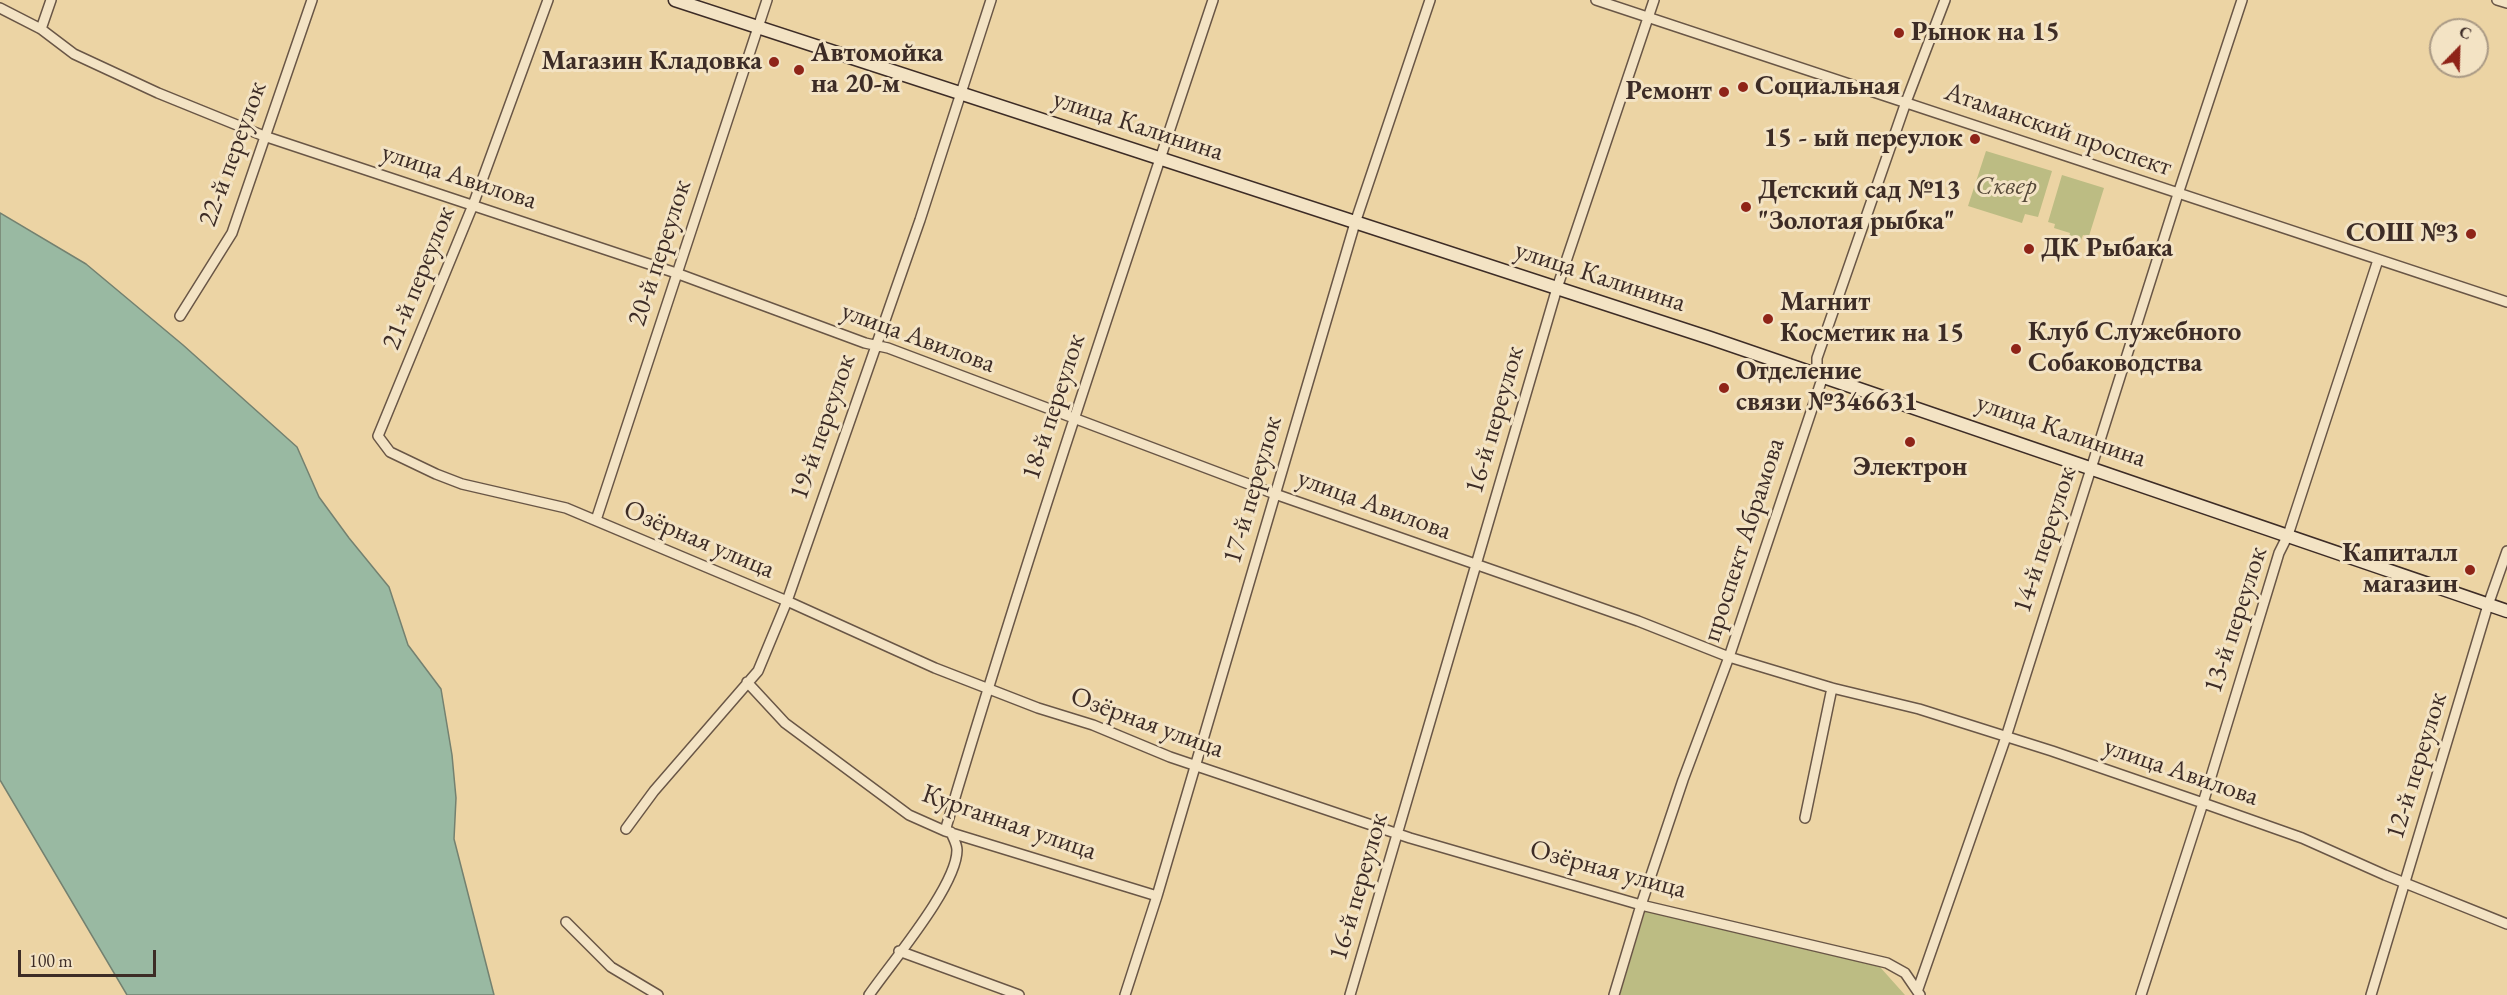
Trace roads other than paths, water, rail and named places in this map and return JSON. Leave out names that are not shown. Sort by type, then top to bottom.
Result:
[{"type":"main road","name":"улица Калинина","points":[[675,0],[1823,376],[2507,611]]},
{"type":"street","points":[[41,29],[51,0]]},
{"type":"street","name":"22-й переулок","points":[[180,316],[232,233],[312,0]]},
{"type":"street","name":"21-й переулок","points":[[378,436],[473,205],[548,0]]},
{"type":"street","name":"20-й переулок","points":[[596,520],[767,0]]},
{"type":"street","name":"19-й переулок","points":[[626,829],[654,791],[758,670],[787,602],[876,345],[991,0]]},
{"type":"street","name":"18-й переулок","points":[[869,995],[942,892],[952,871],[958,848],[948,832],[987,688],[1073,419],[1213,0]]},
{"type":"street","name":"17-й переулок","points":[[1125,995],[1157,896],[1355,223],[1430,0]]},
{"type":"street","name":"Атаманский проспект","points":[[1596,0],[2507,302]]},
{"type":"street","name":"16-й переулок","points":[[1350,995],[1557,288],[1654,0]]},
{"type":"street","name":"проспект Абрамова","points":[[1614,995],[1683,780],[1729,657],[1823,376],[1818,367],[1817,358],[1906,102],[1946,0]]},
{"type":"street","name":"14-й переулок","points":[[1919,992],[2006,737],[2242,0]]},
{"type":"street","points":[[2497,0],[2507,3]]},
{"type":"street","name":"улица Авилова","points":[[0,8],[41,29],[74,54],[158,93],[264,136],[676,273],[1275,494],[1638,621],[1729,657],[1832,688],[1919,709],[2203,803],[2302,838],[2405,884],[2507,924]]},
{"type":"street","name":"13-й переулок","points":[[2141,995],[2203,803],[2279,553],[2288,535],[2378,260]]},
{"type":"street","name":"Озёрная улица","points":[[378,436],[390,452],[436,474],[462,484],[566,508],[884,646],[987,688],[1093,725],[1195,765],[1398,834],[1641,905],[1887,963],[1905,973],[1919,992]]},
{"type":"street","name":"12-й переулок","points":[[2371,995],[2488,604],[2507,550]]},
{"type":"street","name":"Курганная улица","points":[[747,682],[785,723],[909,815],[948,832],[1157,896]]},
{"type":"street","points":[[1805,818],[1832,688]]},
{"type":"street","points":[[566,922],[611,967],[658,995]]},
{"type":"street","points":[[899,951],[1019,995]]},
{"type":"place","name":"Рынок на 15","points":[[1899,33]]},
{"type":"place","name":"Магазин Кладовка","points":[[774,62]]},
{"type":"place","name":"Автомойка на 20-м","points":[[799,70]]},
{"type":"place","name":"Социальная","points":[[1743,87]]},
{"type":"place","name":"Ремонт","points":[[1724,92]]},
{"type":"place","name":"15 - ый переулок","points":[[1975,139]]},
{"type":"place","name":"Детский сад №13 \"Золотая рыбка\"","points":[[1746,207]]},
{"type":"place","name":"СОШ №3","points":[[2471,234]]},
{"type":"place","name":"ДК Рыбака","points":[[2029,249]]},
{"type":"place","name":"Магнит Косметик на 15","points":[[1768,319]]},
{"type":"place","name":"Клуб Служебного Собаководства","points":[[2016,349]]},
{"type":"place","name":"Отделение связи №346631","points":[[1724,388]]},
{"type":"place","name":"Электрон","points":[[1910,442]]},
{"type":"place","name":"Капиталл магазин","points":[[2470,570]]},
{"type":"park label","name":"Сквер","points":[[2006,187]]}]
